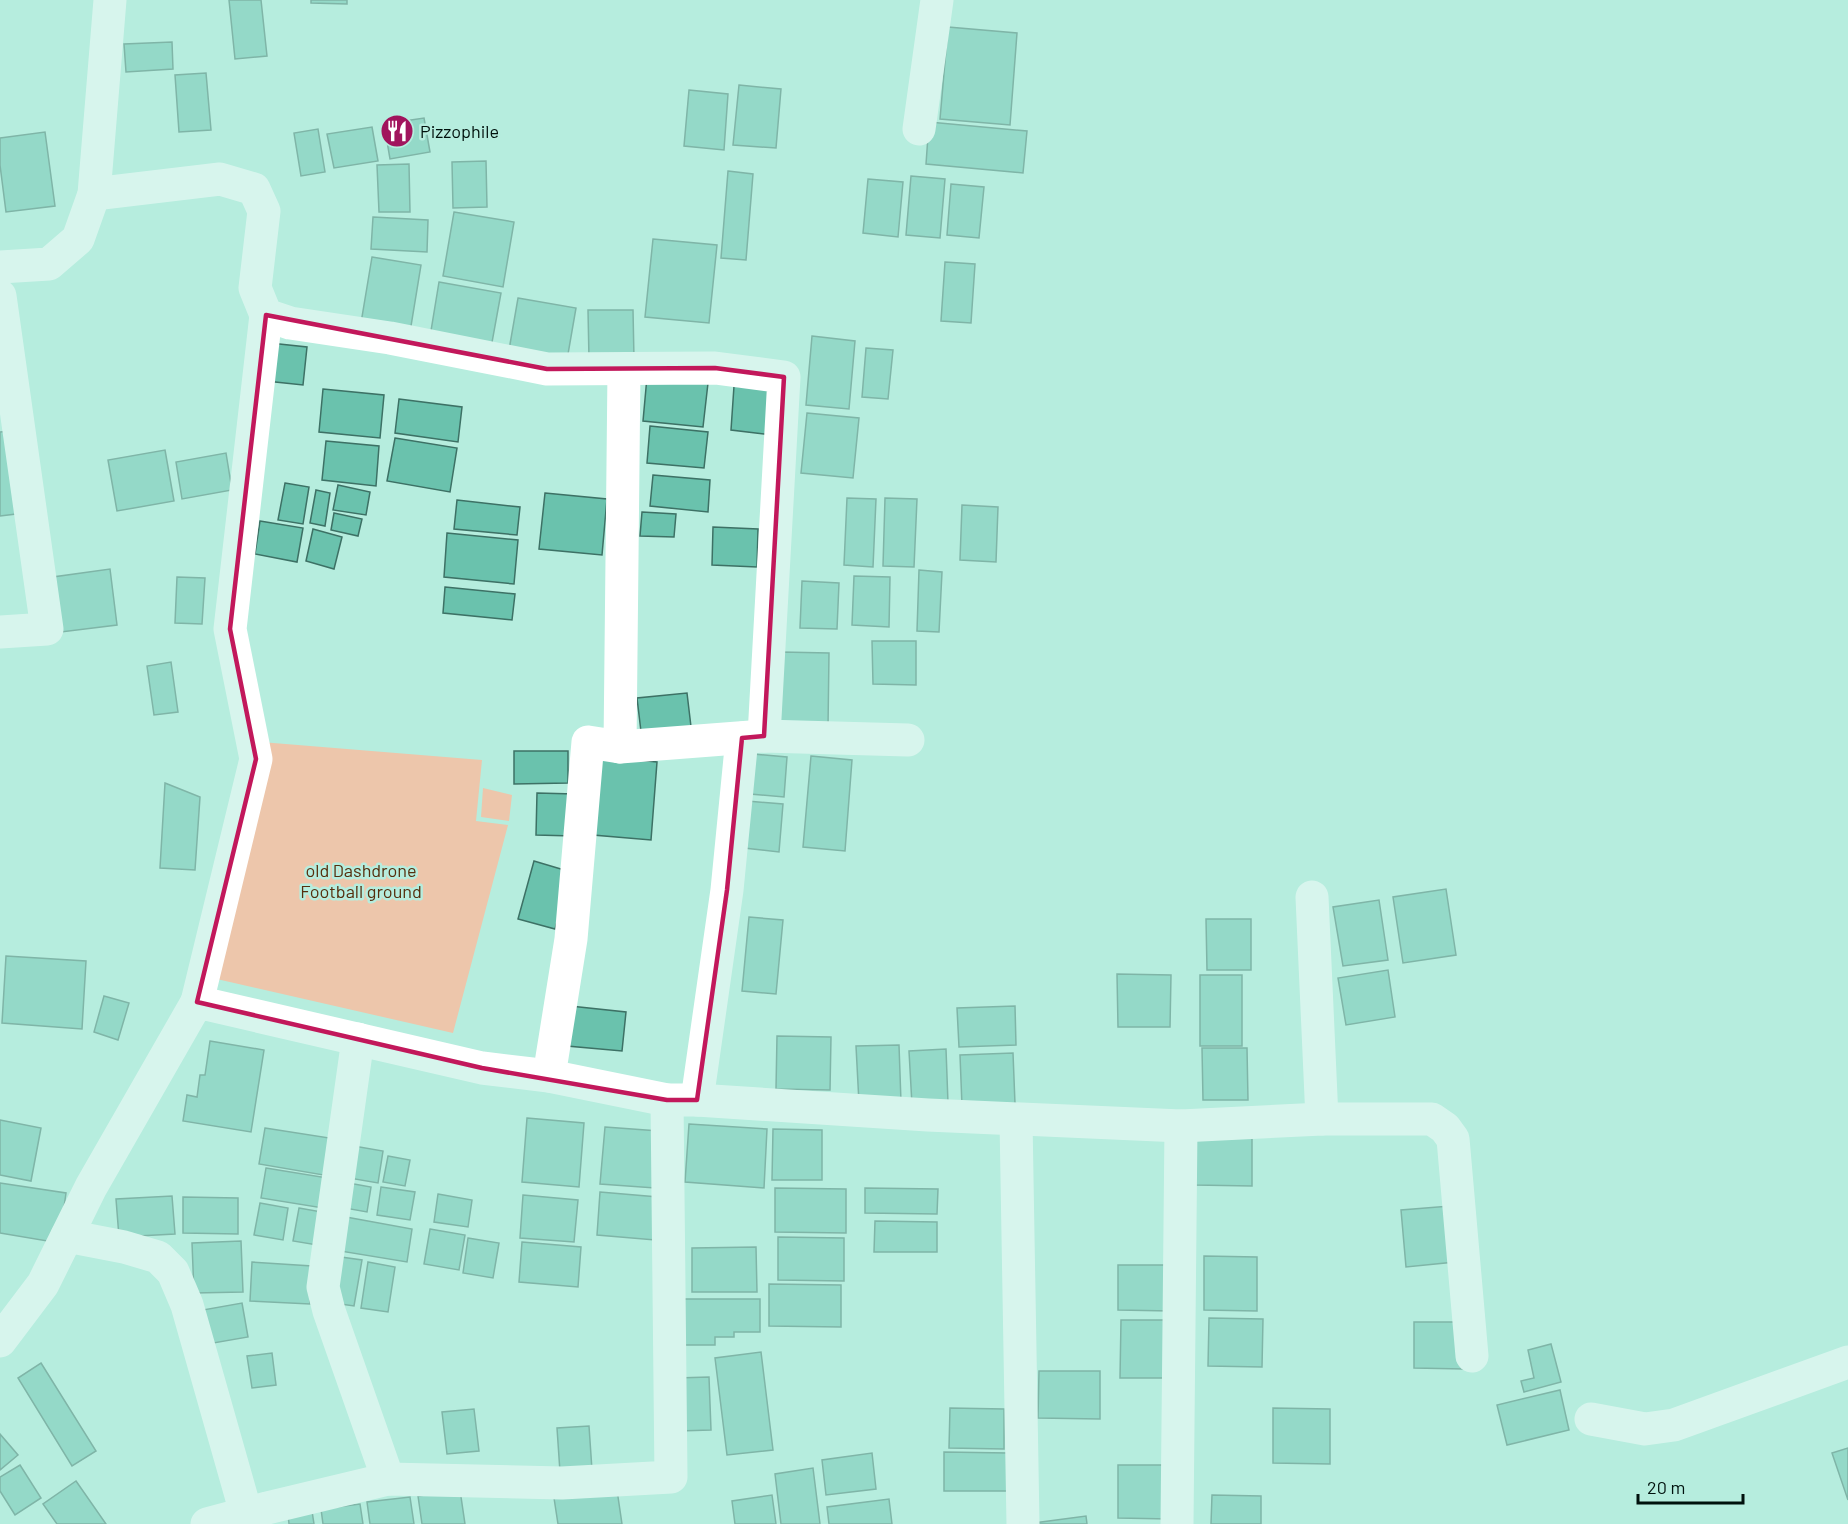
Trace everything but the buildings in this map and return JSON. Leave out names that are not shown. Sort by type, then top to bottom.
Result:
[{"type":"street","points":[[0,267],[49,264],[78,239],[94,194],[110,0]]},
{"type":"street","points":[[919,129],[937,0]]},
{"type":"street","points":[[0,1341],[43,1284],[91,1187],[196,1002],[256,759],[230,629],[266,315],[255,288],[264,211],[254,189],[220,179],[94,194]]},
{"type":"street","points":[[0,296],[47,629],[0,632]]},
{"type":"street","points":[[207,1524],[388,1479],[561,1483],[671,1477],[682,1100],[727,890],[753,737],[784,377],[715,368],[547,369],[390,338],[290,323],[266,315]]},
{"type":"street","points":[[620,747],[624,369]]},
{"type":"street","points":[[549,1076],[571,939],[588,742],[620,747],[753,737],[908,740]]},
{"type":"street","points":[[1312,897],[1322,1119]]},
{"type":"street","points":[[196,1002],[482,1068],[549,1076],[682,1100],[1016,1120],[1181,1126],[1322,1119],[1432,1119],[1445,1128],[1453,1139],[1472,1356]]},
{"type":"street","points":[[358,1039],[323,1287],[329,1311],[388,1479]]},
{"type":"street","points":[[1016,1120],[1023,1524]]},
{"type":"street","points":[[1177,1524],[1181,1126]]},
{"type":"street","points":[[67,1236],[124,1247],[158,1257],[173,1272],[187,1305],[246,1514]]},
{"type":"street","points":[[1591,1419],[1645,1429],[1674,1425],[1848,1362]]},
{"type":"highlighted area","points":[[266,315],[547,369],[715,368],[784,377],[764,736],[742,738],[727,890],[697,1100],[667,1100],[482,1068],[197,1002],[256,759],[230,629]]},
{"type":"green space","name":"old Dashdrone Football ground","points":[[261,742],[482,760],[476,821],[508,825],[453,1033],[208,977]]},
{"type":"green space","points":[[483,788],[512,795],[509,821],[481,817]]},
{"type":"place","name":"Pizzophile","points":[[397,131]]}]
